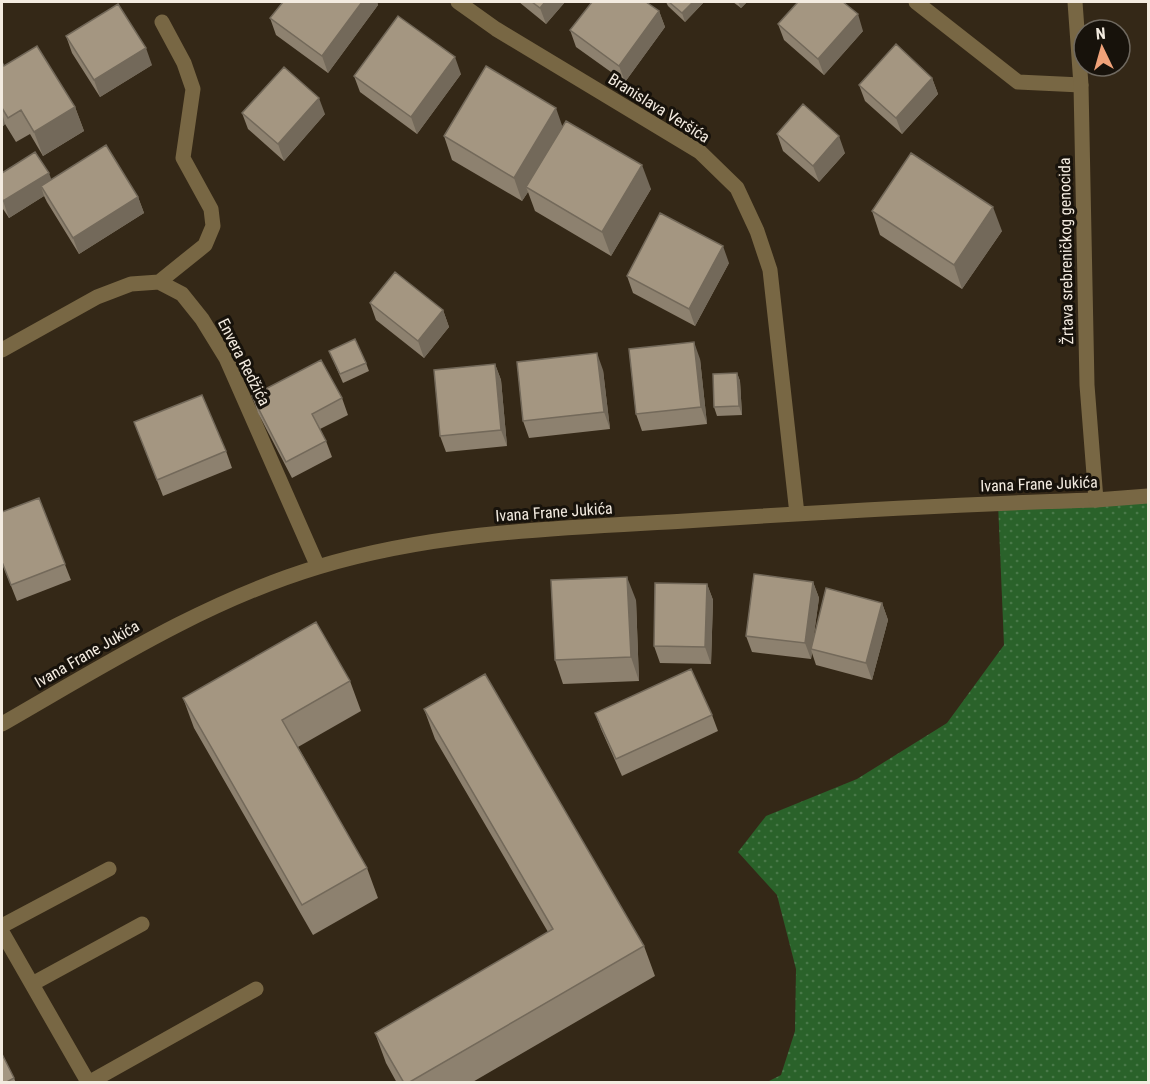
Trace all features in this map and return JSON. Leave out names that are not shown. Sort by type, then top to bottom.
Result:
[{"type":"street","name":"Branislava Veršića","points":[[458,2],[496,29],[700,152],[737,188],[757,231],[770,270],[797,514]]},
{"type":"street","points":[[916,2],[1018,82],[1080,84]]},
{"type":"street","name":"Žrtava srebreničkog genocida","points":[[1075,2],[1080,84],[1087,385],[1096,500]]},
{"type":"street","points":[[2,350],[97,297],[131,284],[159,282],[205,245],[213,226],[211,209],[183,158],[192,89],[184,63],[162,22]]},
{"type":"street","name":"Envera Redžića","points":[[159,282],[182,294],[202,319],[226,358],[318,567]]},
{"type":"street","name":"Ivana Frane Jukića","points":[[2,724],[148,639],[235,598],[318,567],[414,544],[514,531],[1149,496]]},
{"type":"street","points":[[2,926],[109,869]]},
{"type":"street","points":[[32,984],[142,924]]},
{"type":"street","points":[[2,932],[89,1083],[256,989]]},
{"type":"green space","points":[[1148,496],[1148,1082],[767,1082],[781,1075],[795,1031],[796,969],[777,895],[738,852],[766,816],[857,779],[947,723],[1004,645],[998,503]]},
{"type":"building","points":[[283,2],[362,2],[322,56],[270,18]]},
{"type":"building","points":[[532,2],[545,2],[540,8]]},
{"type":"building","points":[[592,2],[646,2],[659,11],[619,66],[570,30]]},
{"type":"building","points":[[669,2],[693,2],[682,13]]},
{"type":"building","points":[[798,2],[843,2],[858,14],[818,59],[778,24]]},
{"type":"building","points":[[118,4],[146,48],[94,80],[66,36]]},
{"type":"building","points":[[398,16],[455,57],[411,117],[354,76]]},
{"type":"building","points":[[896,44],[932,78],[896,118],[859,85]]},
{"type":"building","points":[[37,46],[75,107],[34,132],[21,110],[8,118],[2,108],[2,62],[4,66]]},
{"type":"building","points":[[486,66],[556,108],[514,178],[444,136]]},
{"type":"building","points":[[284,67],[319,98],[278,144],[242,113]]},
{"type":"building","points":[[803,104],[839,136],[813,166],[777,134]]},
{"type":"building","points":[[566,121],[642,165],[602,232],[526,187]]},
{"type":"building","points":[[106,145],[138,197],[73,238],[41,186]]},
{"type":"building","points":[[35,152],[49,173],[3,201],[2,173]]},
{"type":"building","points":[[911,153],[993,207],[954,265],[872,211]]},
{"type":"building","points":[[660,213],[723,246],[689,309],[627,276]]},
{"type":"building","points":[[395,272],[443,310],[418,341],[370,303]]},
{"type":"building","points":[[355,339],[366,363],[340,374],[329,351]]},
{"type":"building","points":[[694,342],[701,407],[636,414],[629,349]]},
{"type":"building","points":[[597,353],[604,412],[523,421],[517,362]]},
{"type":"building","points":[[321,360],[342,398],[312,414],[326,441],[286,462],[252,396]]},
{"type":"building","points":[[495,364],[501,430],[440,436],[434,370]]},
{"type":"building","points":[[737,373],[739,406],[714,407],[713,374]]},
{"type":"building","points":[[202,395],[226,451],[157,480],[134,422]]},
{"type":"building","points":[[39,498],[65,564],[11,585],[2,562],[2,512]]},
{"type":"building","points":[[754,574],[813,582],[805,643],[746,636]]},
{"type":"building","points":[[627,577],[631,657],[555,660],[551,580]]},
{"type":"building","points":[[655,583],[707,584],[705,647],[654,646]]},
{"type":"building","points":[[826,588],[882,603],[866,663],[811,649]]},
{"type":"building","points":[[316,622],[350,681],[282,720],[367,868],[302,905],[183,698]]},
{"type":"building","points":[[691,669],[712,715],[616,759],[595,713]]},
{"type":"building","points":[[485,674],[644,946],[408,1083],[404,1083],[375,1033],[553,929],[424,709]]},
{"type":"building","points":[[2,1054],[14,1078],[5,1083],[2,1083]]}]
